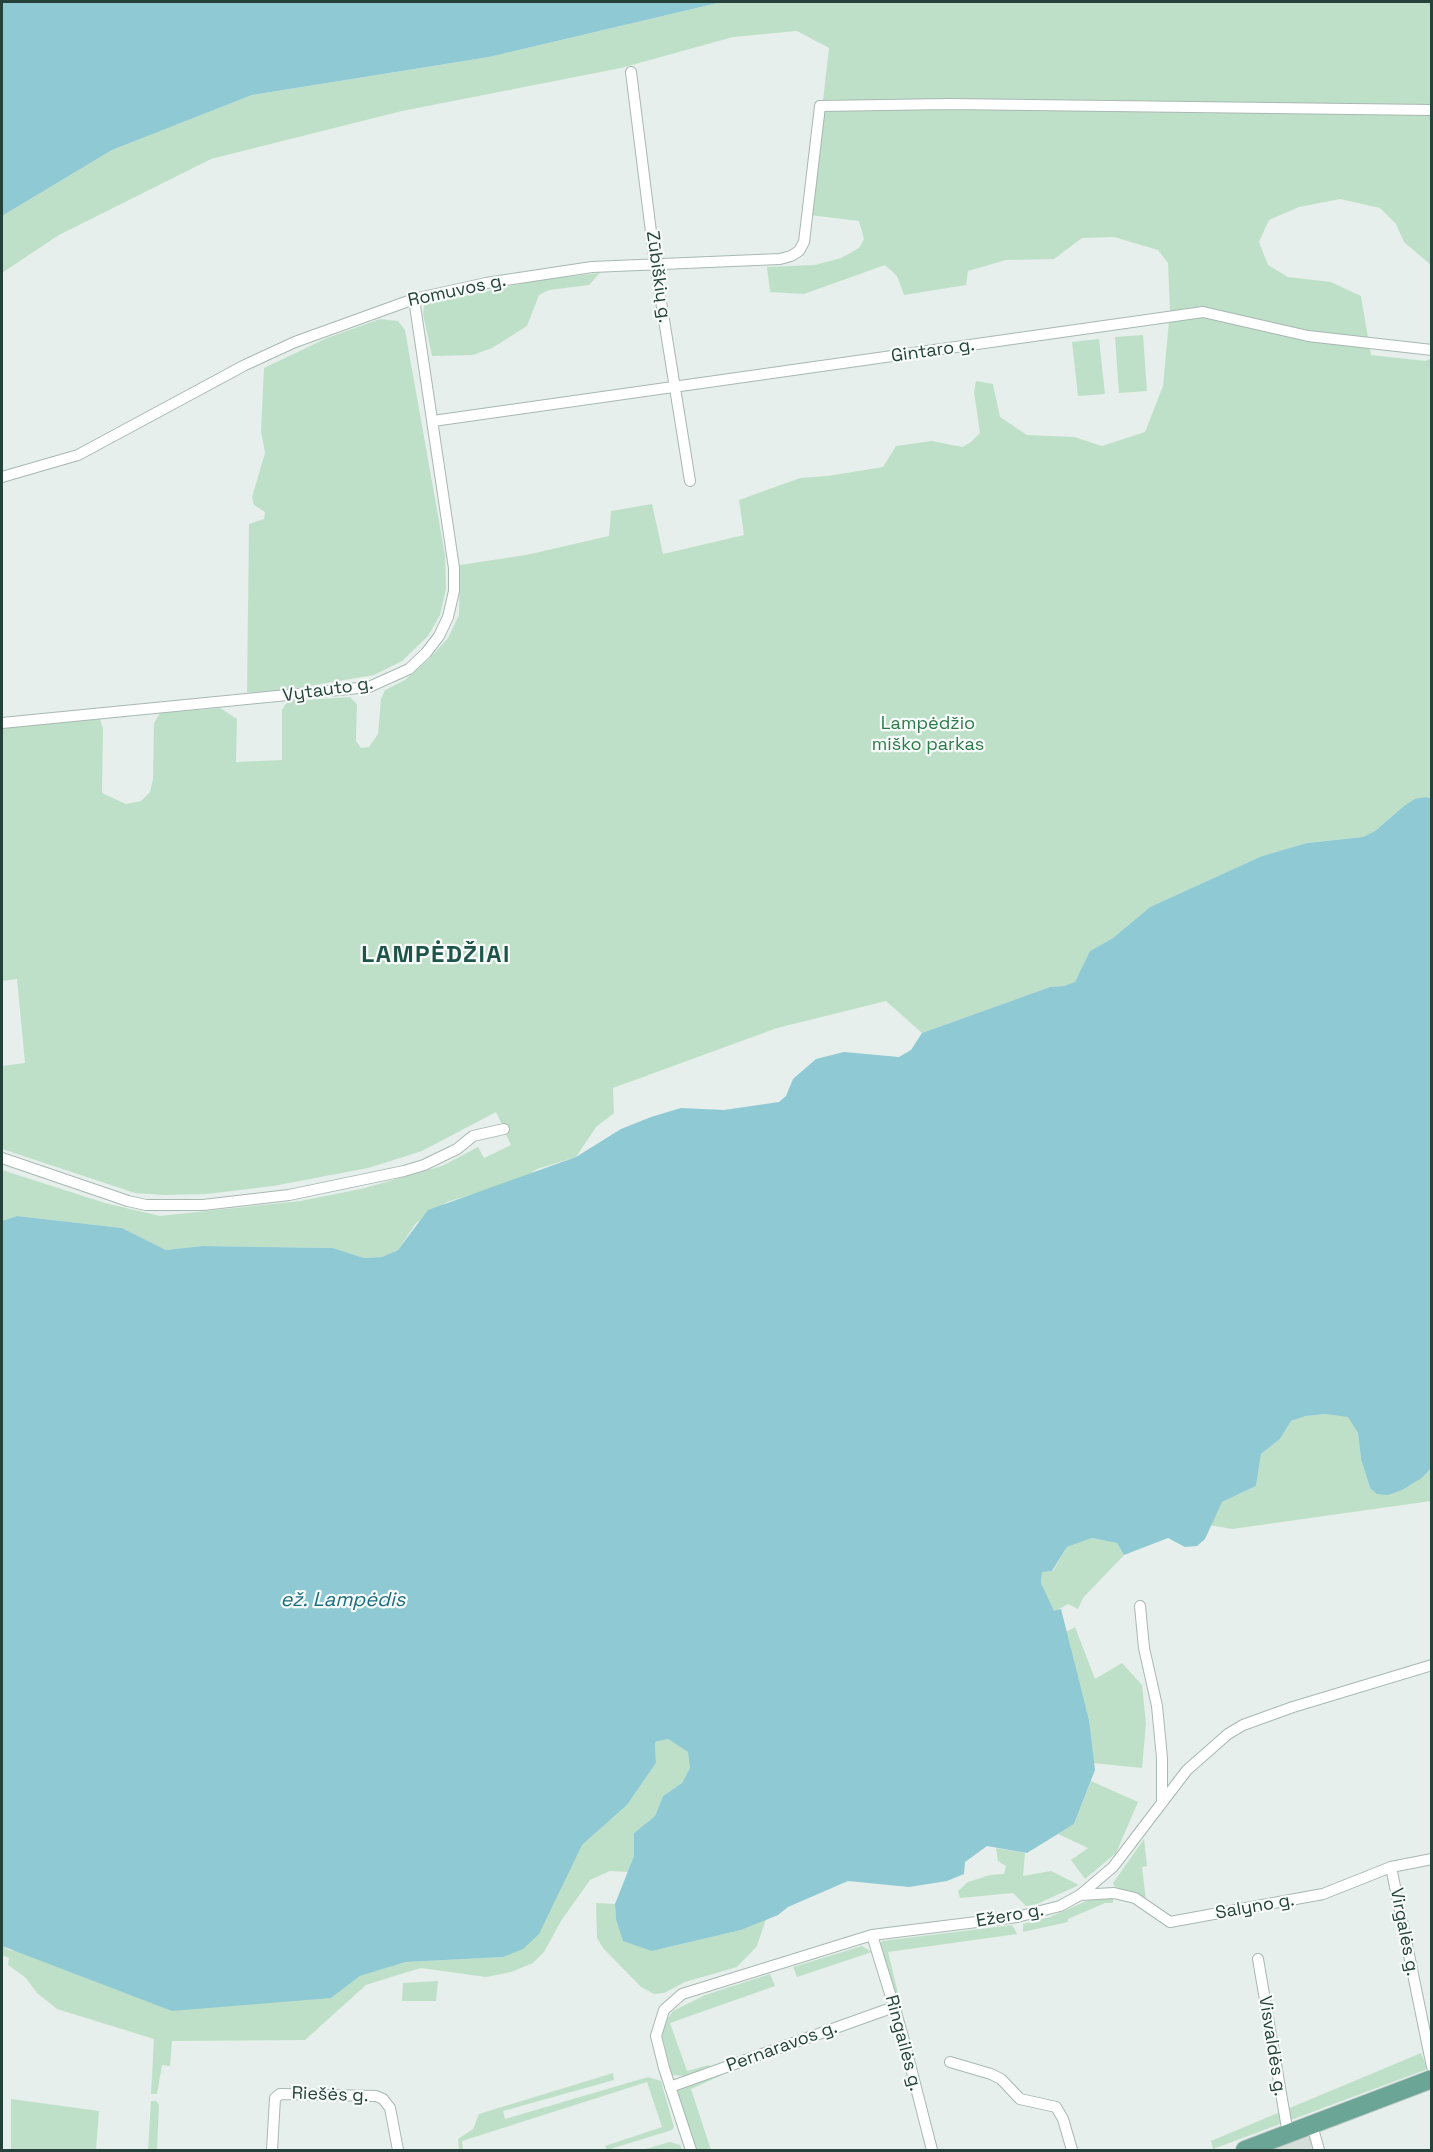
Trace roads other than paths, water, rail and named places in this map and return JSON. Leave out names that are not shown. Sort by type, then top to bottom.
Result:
[{"type":"main road","points":[[1245,2151],[1431,2079]]},
{"type":"street","name":"Zūbiškių g.","points":[[630,72],[655,264],[690,481]]},
{"type":"street","name":"Romuvos g.","points":[[2,477],[78,455],[285,346],[414,299],[525,276],[592,267],[780,259],[799,251],[804,242],[820,106],[949,104],[1431,111]]},
{"type":"street","name":"Vytauto g.","points":[[2,723],[320,694],[369,687],[409,669],[440,636],[448,617],[453,591],[454,568],[414,299]]},
{"type":"street","name":"Gintaro g.","points":[[433,421],[1203,312],[1308,336],[1431,350]]},
{"type":"street","points":[[2,1158],[146,1205],[203,1205],[289,1195],[404,1171],[440,1157],[473,1136],[504,1129]]},
{"type":"street","points":[[1140,1606],[1144,1648],[1157,1706],[1162,1758],[1162,1801]]},
{"type":"street","name":"Ežero g.","points":[[691,2151],[670,2087],[657,2036],[664,2010],[671,2001],[698,1987],[872,1935],[1040,1912],[1080,1895],[1113,1867],[1162,1801],[1208,1749],[1243,1725],[1431,1665]]},
{"type":"street","name":"Salyno g.","points":[[1080,1895],[1114,1893],[1135,1898],[1170,1922],[1323,1894],[1391,1867],[1431,1859]]},
{"type":"street","name":"Virgalės g.","points":[[1391,1867],[1431,2067]]},
{"type":"street","name":"Ringailės g.","points":[[872,1935],[894,2007],[932,2151]]},
{"type":"street","name":"Visvaldės g.","points":[[1258,1959],[1288,2134]]},
{"type":"street","name":"Pernaravos g.","points":[[670,2087],[894,2007]]},
{"type":"street","points":[[950,2062],[1001,2079],[1020,2099],[1056,2108],[1063,2119],[1071,2151]]},
{"type":"street","name":"Riešės g.","points":[[272,2151],[275,2098],[280,2094],[376,2096],[383,2099],[390,2108],[398,2151]]},
{"type":"street","points":[[1312,2125],[1319,2151]]},
{"type":"water","points":[[2,2],[722,2],[489,57],[252,95],[112,150],[2,216]]},
{"type":"water","name":"ež. Lampėdis","points":[[1426,797],[1432,799],[1431,1468],[1423,1477],[1402,1490],[1388,1495],[1377,1494],[1370,1488],[1361,1459],[1358,1433],[1348,1417],[1325,1414],[1306,1416],[1291,1421],[1280,1439],[1261,1454],[1256,1486],[1222,1502],[1205,1539],[1197,1546],[1185,1547],[1168,1538],[1124,1555],[1117,1543],[1092,1538],[1067,1547],[1052,1571],[1042,1572],[1041,1583],[1054,1611],[1061,1609],[1089,1720],[1095,1770],[1074,1824],[1027,1853],[987,1846],[965,1862],[964,1874],[947,1881],[909,1887],[848,1881],[741,1930],[652,1951],[623,1941],[616,1919],[615,1904],[634,1856],[634,1833],[655,1816],[663,1796],[682,1783],[690,1768],[688,1752],[668,1739],[655,1742],[656,1763],[627,1805],[582,1845],[539,1934],[523,1949],[503,1957],[406,1962],[360,1976],[331,1998],[172,2011],[2,1946],[2,1221],[17,1216],[122,1228],[166,1250],[202,1246],[333,1248],[364,1258],[382,1257],[398,1250],[428,1210],[576,1157],[621,1129],[651,1117],[681,1108],[724,1110],[779,1102],[786,1096],[793,1079],[816,1059],[844,1052],[899,1057],[911,1050],[922,1033],[1050,987],[1075,982],[1090,951],[1113,938],[1150,907],[1262,856],[1307,843],[1363,837],[1375,831],[1415,799]]},
{"type":"district","name":"LAMPĖDŽIAI","points":[[436,955]]},
{"type":"park label","name":"Lampėdžio miško parkas","points":[[928,734]]}]
